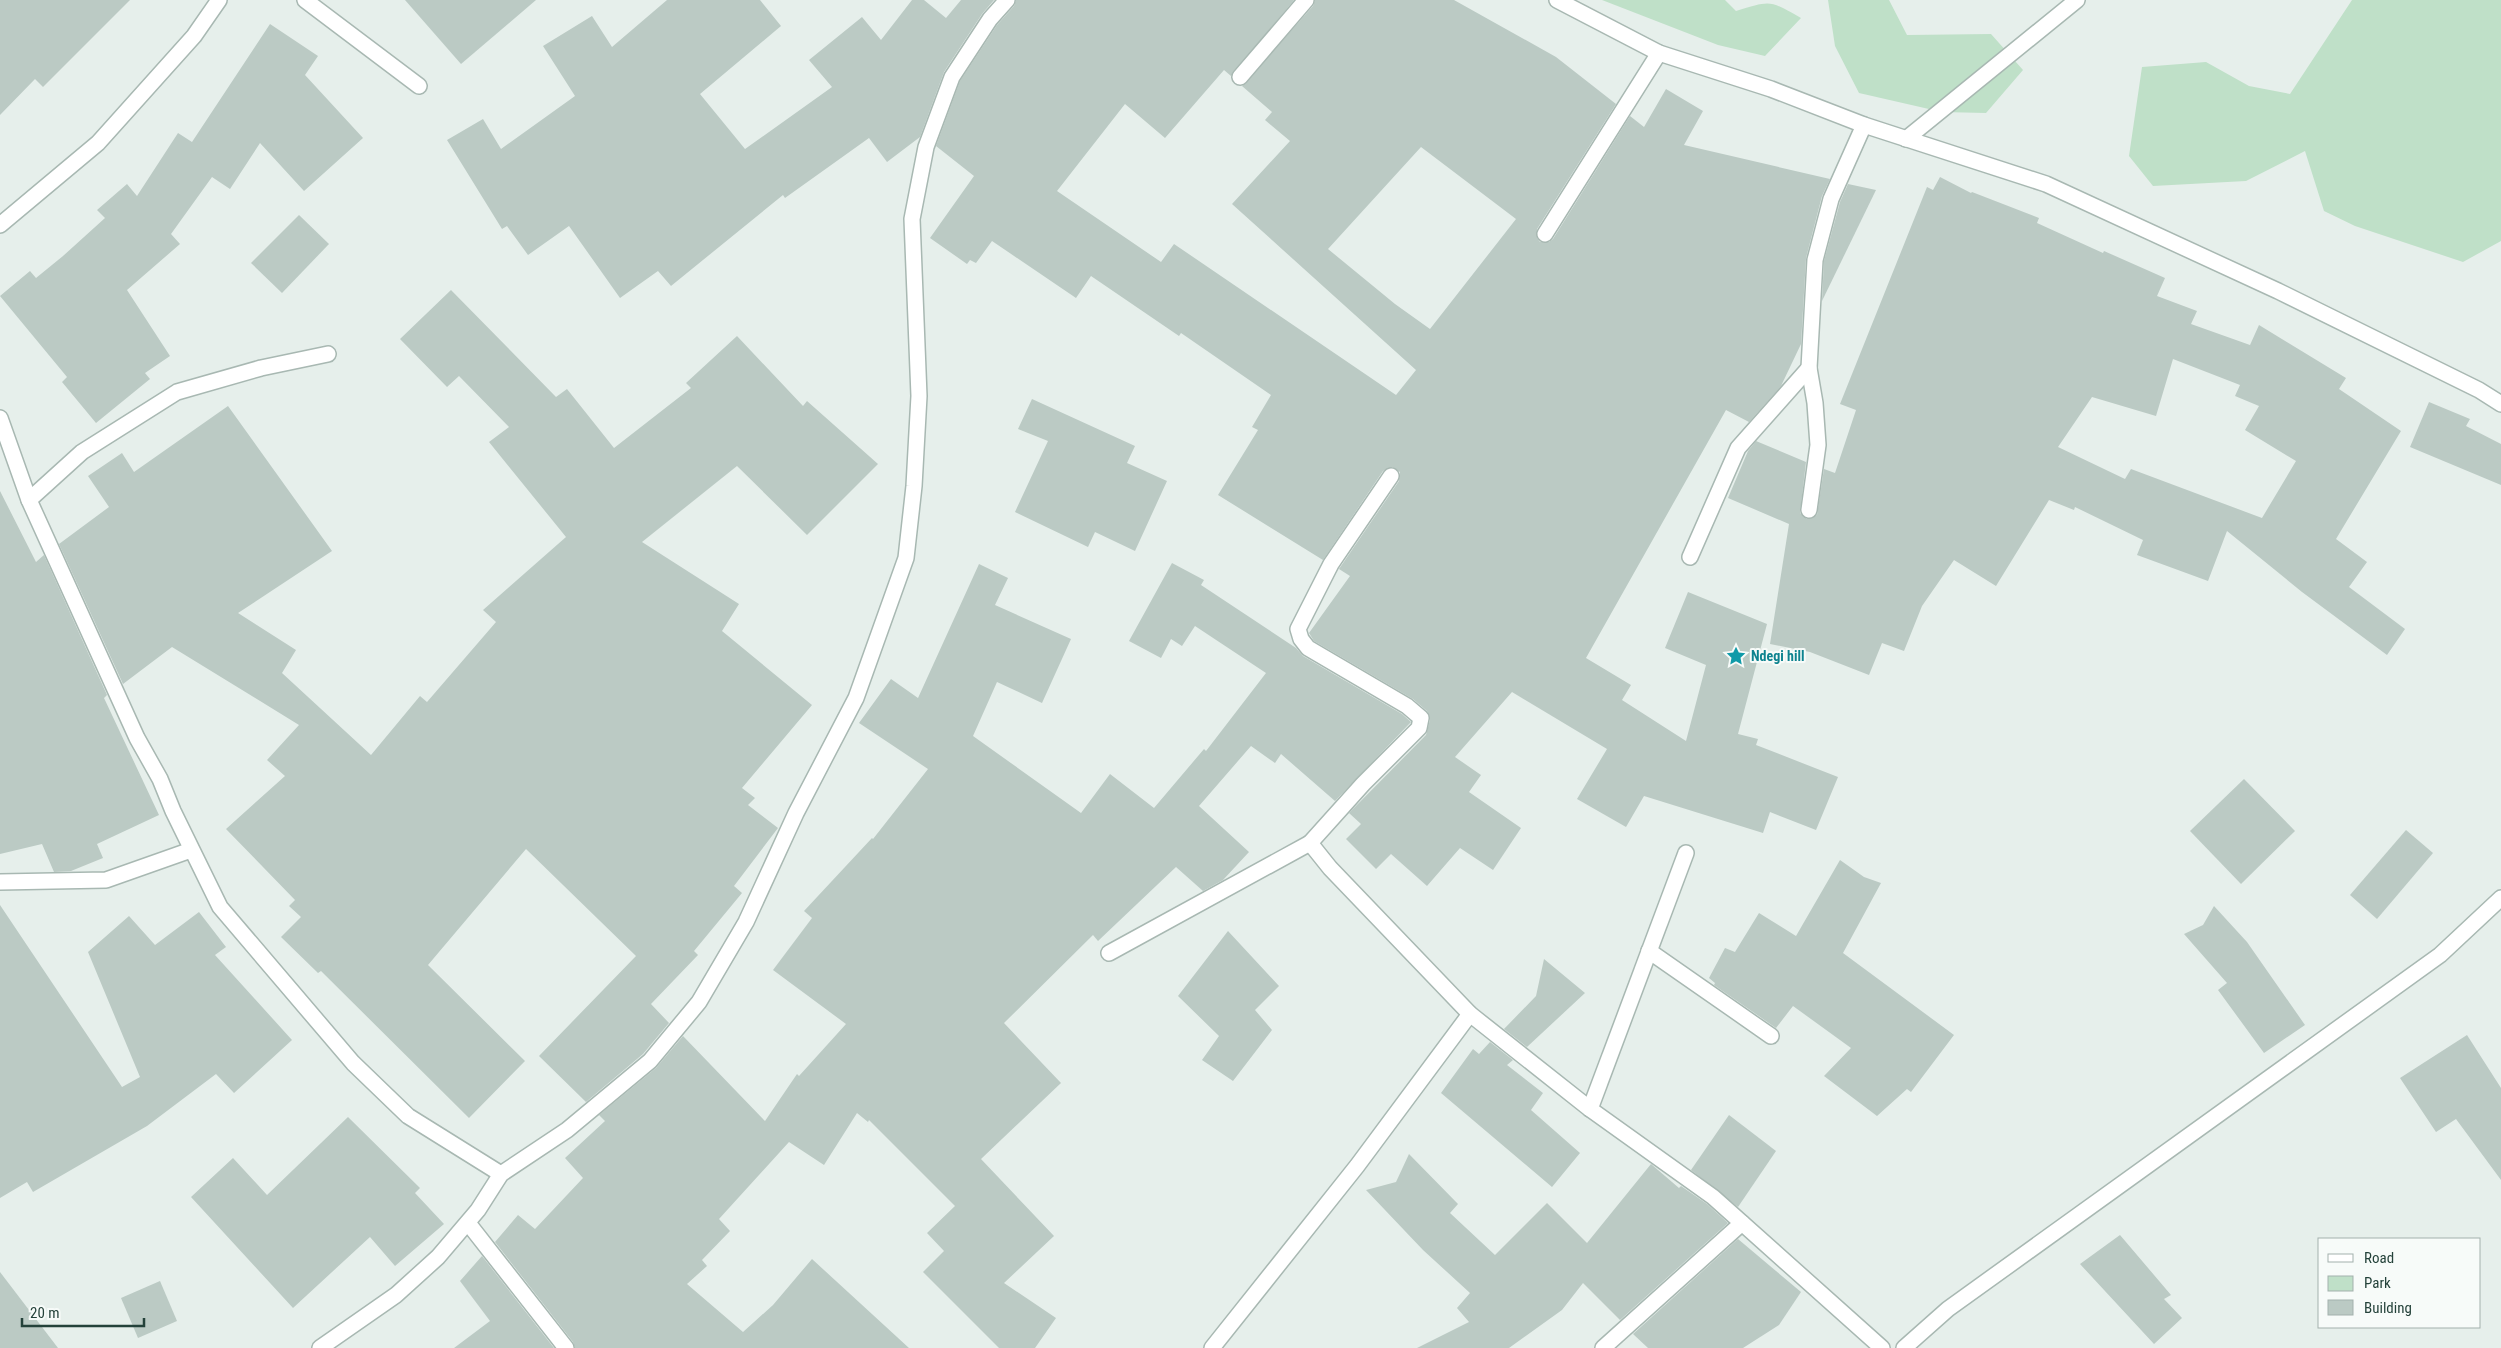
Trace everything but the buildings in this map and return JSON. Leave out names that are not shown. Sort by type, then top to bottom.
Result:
[{"type":"street","points":[[0,225],[98,144],[194,36],[219,0]]},
{"type":"street","points":[[305,0],[419,86]]},
{"type":"street","points":[[320,1348],[396,1295],[438,1257],[468,1223],[502,1174],[567,1130],[650,1061],[699,1002],[746,922],[796,813],[856,698],[906,558],[914,486],[919,396],[912,219],[926,147],[952,77],[990,19],[1007,0]]},
{"type":"street","points":[[1240,77],[1306,0]]},
{"type":"street","points":[[1557,0],[1659,53],[1771,89],[1864,125],[2046,184],[2278,291],[2479,390],[2501,404]]},
{"type":"street","points":[[1906,139],[2077,0]]},
{"type":"street","points":[[1545,234],[1659,53]]},
{"type":"street","points":[[1809,510],[1818,445],[1815,402],[1809,368],[1815,260],[1831,199],[1864,125]]},
{"type":"street","points":[[29,500],[82,452],[177,392],[261,368],[328,354]]},
{"type":"street","points":[[1690,557],[1738,448],[1809,368]]},
{"type":"street","points":[[0,418],[29,500],[137,738],[160,779],[191,850],[220,907],[354,1063],[408,1116],[502,1174]]},
{"type":"street","points":[[1109,953],[1310,843],[1363,784],[1419,728],[1421,718],[1407,706],[1308,648],[1300,639],[1298,629],[1331,564],[1391,476]]},
{"type":"street","points":[[1310,843],[1330,868],[1470,1014],[1590,1110],[1713,1198],[1882,1348]]},
{"type":"street","points":[[0,882],[106,880],[191,850]]},
{"type":"street","points":[[1590,1110],[1686,853]]},
{"type":"street","points":[[1904,1348],[1948,1308],[2440,955],[2501,898]]},
{"type":"street","points":[[1649,951],[1771,1036]]},
{"type":"street","points":[[1212,1348],[1357,1166],[1470,1014]]},
{"type":"street","points":[[468,1223],[566,1348]]},
{"type":"street","points":[[1603,1348],[1742,1223]]},
{"type":"green space","points":[[1602,0],[1725,0],[1736,11],[1757,5],[1770,4],[1776,5],[1801,18],[1765,56],[1718,45]]},
{"type":"green space","points":[[1828,0],[1889,0],[1907,35],[1991,34],[2023,70],[1986,113],[1942,112],[1859,93],[1835,46]]},
{"type":"green space","points":[[2352,0],[2501,0],[2501,241],[2463,262],[2355,226],[2324,211],[2305,151],[2246,181],[2153,186],[2129,156],[2142,67],[2206,62],[2249,86],[2290,94]]},
{"type":"place","name":"Ndegi hill","points":[[1736,656]]}]
